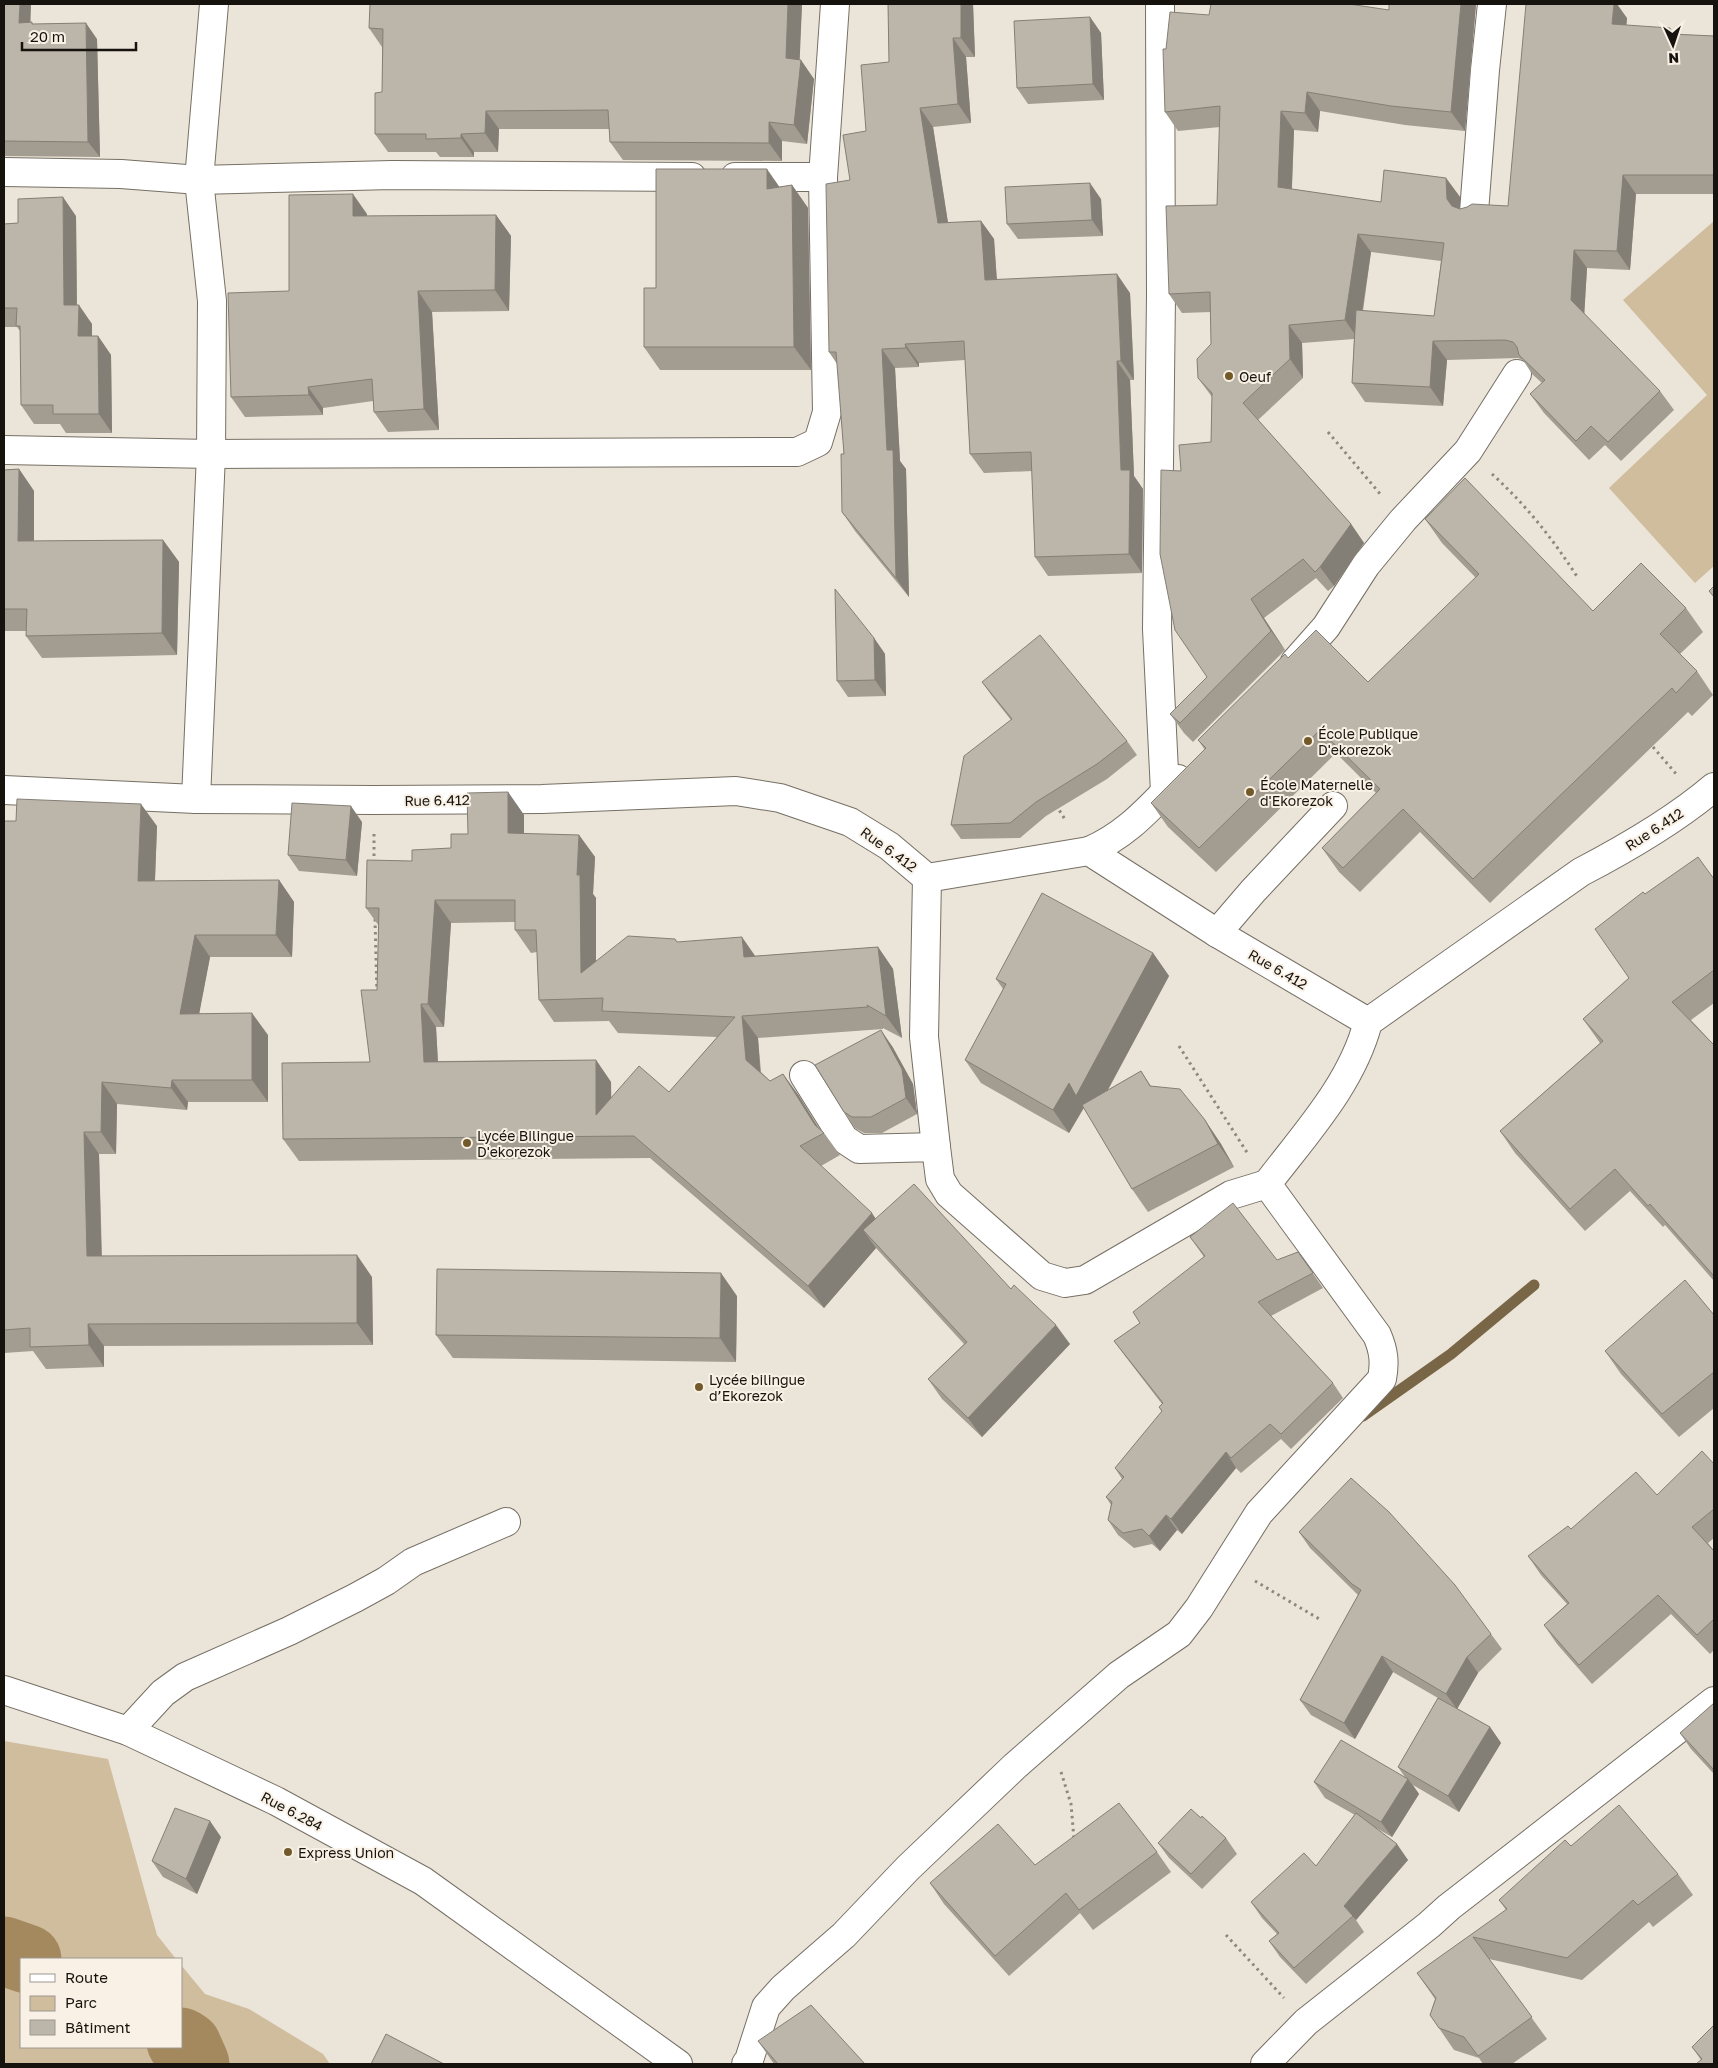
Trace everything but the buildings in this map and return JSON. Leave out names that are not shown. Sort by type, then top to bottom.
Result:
[{"type":"street","points":[[196,799],[211,454],[212,301],[199,180],[214,4]]},
{"type":"street","points":[[4,450],[211,454],[798,452],[818,442],[827,412],[824,177],[835,4]]},
{"type":"street","points":[[1160,4],[1161,286],[1157,628],[1165,792]]},
{"type":"street","points":[[1474,212],[1484,70],[1492,4]]},
{"type":"street","points":[[4,172],[121,174],[199,180],[392,175],[824,177]]},
{"type":"street","points":[[1274,682],[1326,627],[1366,565],[1403,520],[1468,451],[1517,374]]},
{"type":"street","points":[[1089,851],[1109,842],[1126,831],[1197,759]]},
{"type":"street","name":"Rue 6.412","points":[[4,790],[196,799],[542,799],[736,791],[780,798],[850,822],[889,846],[927,878],[1089,851],[1217,933],[1368,1022],[1581,872],[1621,850],[1698,801],[1714,787]]},
{"type":"street","points":[[1217,933],[1253,891],[1333,806]]},
{"type":"street","points":[[927,878],[924,1037],[940,1179],[950,1194],[1042,1276],[1065,1283],[1085,1280],[1231,1195],[1267,1184],[1322,1111],[1353,1064],[1362,1046],[1368,1022]]},
{"type":"street","points":[[804,1075],[844,1140],[859,1149],[936,1146]]},
{"type":"street","points":[[746,2064],[749,2060],[766,2007],[783,1988],[844,1935],[908,1868],[1050,1735],[1119,1676],[1178,1634],[1199,1608],[1259,1513],[1382,1379],[1384,1366],[1383,1349],[1377,1336],[1267,1184]]},
{"type":"street","points":[[128,1731],[163,1693],[185,1677],[289,1631],[355,1598],[413,1562],[506,1522]]},
{"type":"street","name":"Rue 6.284","points":[[4,1690],[128,1731],[276,1802],[423,1881],[678,2064]]},
{"type":"street","points":[[1265,2064],[1306,2022],[1457,1901],[1714,1701]]},
{"type":"path","points":[[1328,432],[1403,520]]},
{"type":"path","points":[[1468,451],[1518,498],[1555,542],[1578,578]]},
{"type":"path","points":[[374,800],[374,869]]},
{"type":"path","points":[[375,918],[377,1000]]},
{"type":"path","points":[[1179,1046],[1267,1184]]},
{"type":"path","points":[[1226,1565],[1320,1620]]},
{"type":"path","points":[[1050,1735],[1071,1804],[1075,1848]]},
{"type":"path","points":[[1226,1935],[1306,2022]]},
{"type":"green space","points":[[1714,221],[1714,566],[1695,583],[1609,488],[1707,395],[1623,300]]},
{"type":"green space","points":[[4,1741],[108,1759],[157,1935],[175,1958],[20,1958],[20,2048],[182,2048],[182,1966],[205,1994],[249,2009],[323,2054],[330,2064],[4,2064]]},
{"type":"waterway","points":[[1363,1416],[1451,1354],[1534,1285]]},
{"type":"waterway","points":[[4,1951],[24,1958]]},
{"type":"waterway","points":[[182,2043],[187,2046],[195,2064]]},
{"type":"place","name":"Oeuf","points":[[1229,376]]},
{"type":"place","name":"École Publique D'ekorezok","points":[[1308,741]]},
{"type":"place","name":"École Maternelle d'Ekorezok","points":[[1250,792]]},
{"type":"place","name":"Lycée Bilingue D'ekorezok","points":[[467,1143]]},
{"type":"place","name":"Lycée bilingue d’Ekorezok","points":[[699,1387]]},
{"type":"place","name":"Express Union","points":[[288,1852]]}]
